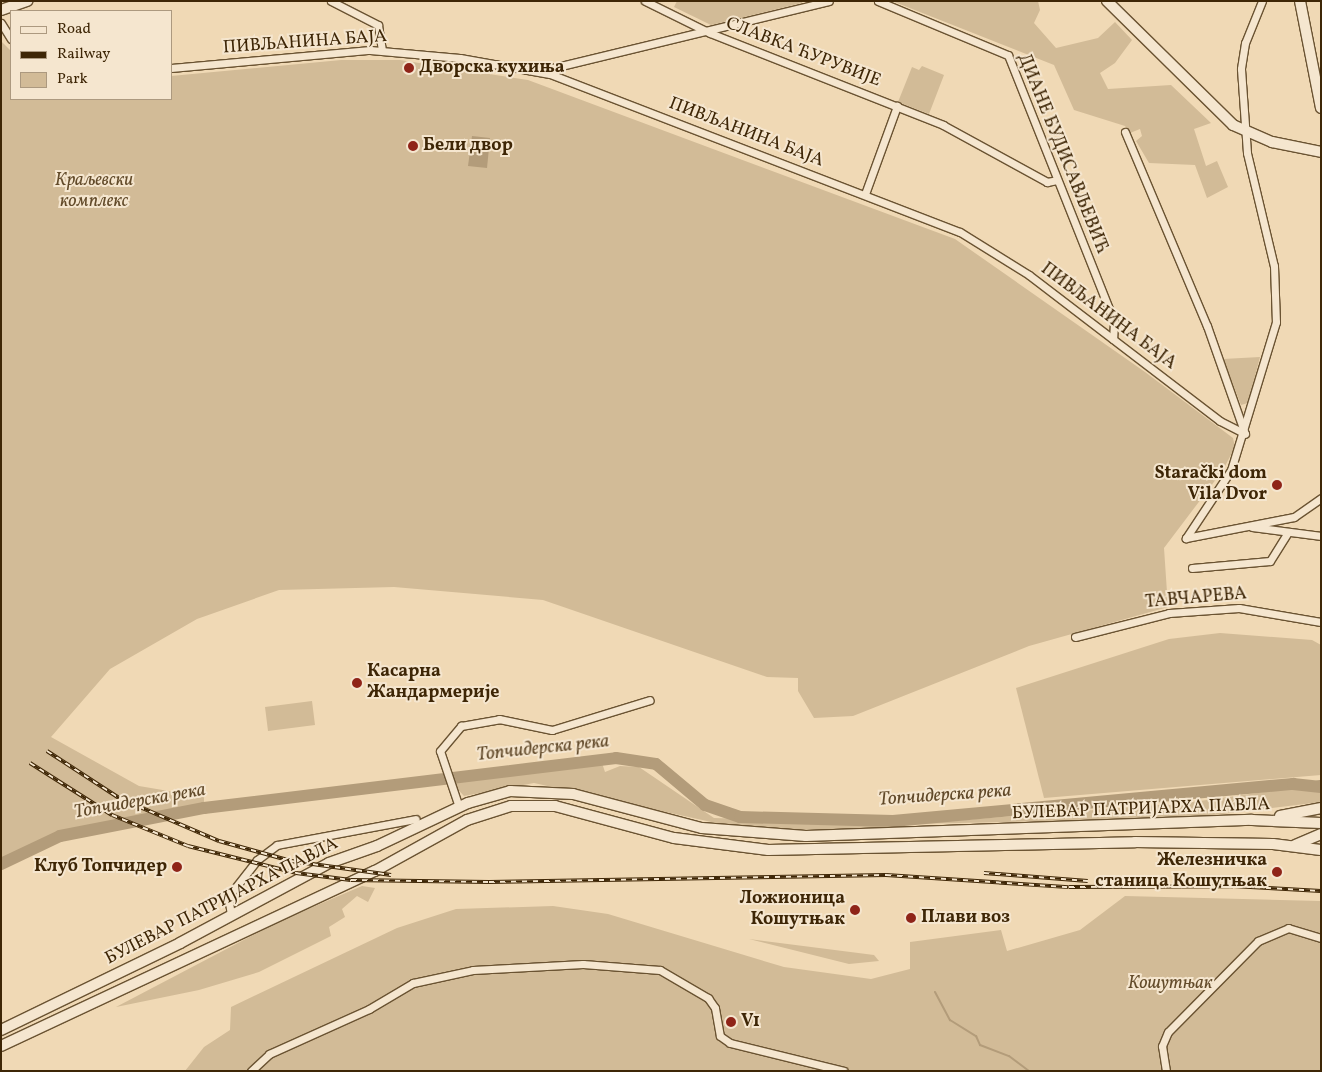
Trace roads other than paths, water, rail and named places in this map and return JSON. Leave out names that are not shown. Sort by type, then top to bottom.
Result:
[{"type":"main road","points":[[1,10],[28,1]]},
{"type":"main road","points":[[1107,1],[1188,85],[1245,131],[1277,144],[1321,152]]},
{"type":"main road","points":[[1300,1],[1321,108]]},
{"type":"main road","name":"БУЛЕВАР ПАТРИЈАРХА ПАВЛА","points":[[1,1030],[231,915],[329,862],[377,846],[459,807],[501,793],[543,790],[702,828],[806,836],[1270,820],[1321,823]]},
{"type":"main road","name":"БУЛЕВАР ПАТРИЈАРХА ПАВЛА","points":[[1,1046],[374,871],[467,820],[511,806],[555,806],[674,838],[777,850],[1122,842],[1289,845],[1320,850]]},
{"type":"main road","points":[[1270,820],[1321,808]]},
{"type":"main road","points":[[1289,845],[1321,834]]},
{"type":"street","points":[[331,1],[378,25],[382,50]]},
{"type":"street","name":"СЛАВКА ЋУРУВИЈЕ","points":[[645,1],[710,33],[947,127],[1047,182],[1057,180]]},
{"type":"street","points":[[540,71],[710,33],[829,1]]},
{"type":"street","name":"ДИАНЕ БУДИСАВЉЕВИЋ","points":[[878,1],[1006,52],[1114,322],[1112,339]]},
{"type":"street","points":[[1262,1],[1242,52],[1245,131],[1270,240],[1277,303],[1245,434],[1229,475],[1186,539],[1300,515],[1321,498]]},
{"type":"street","points":[[1,23],[10,37]]},
{"type":"street","name":"ПИВЉАНИНА БАЈА","points":[[172,68],[382,50],[540,71],[865,194],[966,236],[1023,271],[1112,339],[1245,434]]},
{"type":"street","name":"СЛАВКА ЋУРУВИЈЕ","points":[[865,194],[897,106]]},
{"type":"street","points":[[1125,132],[1207,326],[1245,434]]},
{"type":"street","points":[[1247,526],[1321,536]]},
{"type":"street","points":[[1192,568],[1270,561],[1288,532]]},
{"type":"street","name":"ТАВЧАРЕВА","points":[[1075,636],[1169,613],[1239,608],[1321,622]]},
{"type":"street","points":[[459,807],[447,782],[440,751],[451,733],[466,724],[499,720],[552,730],[650,700]]},
{"type":"street","points":[[231,915],[228,896],[257,860],[277,845],[416,819]]},
{"type":"street","points":[[1166,1071],[1162,1046],[1168,1032],[1258,941],[1288,928],[1321,938]]},
{"type":"street","points":[[251,1071],[269,1054],[370,1009],[413,983],[473,970],[583,964],[626,964],[666,972],[713,1003],[720,1036],[730,1043],[844,1071]]},
{"type":"waterway","name":"Топчидерска река","points":[[1,864],[60,836],[204,808],[616,758],[656,764],[705,805],[740,817],[893,821],[1293,784],[1321,787]]},
{"type":"waterway","name":"Топчидерска река","points":[[1307,784],[1320,781]]},
{"type":"waterway","points":[[935,992],[950,1020],[976,1036],[980,1045],[1009,1056],[1029,1071]]},
{"type":"railway","points":[[47,751],[119,798],[219,841],[291,861],[391,875]]},
{"type":"railway","points":[[30,763],[112,815],[188,846],[296,873],[351,880],[489,882],[886,875],[1069,887],[1233,886],[1321,891]]},
{"type":"railway","points":[[984,873],[1088,881]]},
{"type":"place","name":"Дворска кухиња","points":[[409,68]]},
{"type":"place","name":"Бели двор","points":[[413,146]]},
{"type":"place","name":"Starački dom Vila Dvor","points":[[1277,485]]},
{"type":"place","name":"Касарна Жандармерије","points":[[357,683]]},
{"type":"place","name":"Клуб Топчидер","points":[[177,867]]},
{"type":"place","name":"Железничка станица Кошутњак","points":[[1277,872]]},
{"type":"place","name":"Ложионица Кошутњак","points":[[855,910]]},
{"type":"place","name":"Плави воз","points":[[911,918]]},
{"type":"place","name":"V1","points":[[731,1022]]},
{"type":"park label","name":"Краљевски комплекс","points":[[94,192]]},
{"type":"park label","name":"Кошутњак","points":[[1170,984]]}]
